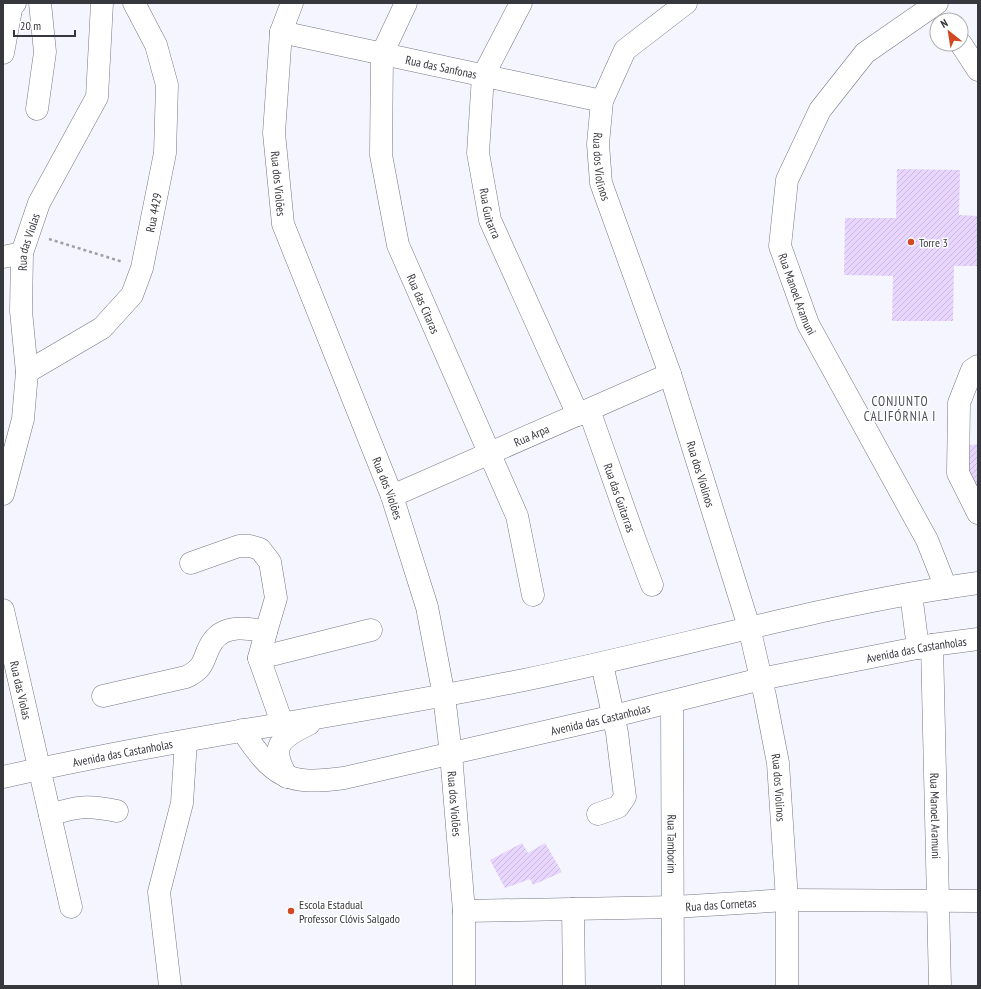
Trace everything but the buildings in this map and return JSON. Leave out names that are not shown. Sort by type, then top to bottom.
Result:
[{"type":"street","points":[[4,42],[12,4],[15,3]]},
{"type":"street","points":[[37,109],[45,52],[40,3]]},
{"type":"street","name":"Rua das Violas","points":[[3,494],[23,419],[28,372],[13,255],[30,233],[39,203],[98,97],[102,3]]},
{"type":"street","name":"Rua 4429","points":[[28,372],[102,328],[132,295],[142,268],[165,153],[167,85],[156,45],[134,3]]},
{"type":"street","name":"Rua dos Violões","points":[[292,3],[281,32],[274,133],[283,224],[392,496],[427,607],[444,696],[452,754],[464,911],[464,986]]},
{"type":"street","name":"Rua das Citaras","points":[[406,3],[382,54],[381,155],[398,245],[518,516],[533,595]]},
{"type":"street","name":"Rua Guitarra","points":[[521,3],[483,76],[478,153],[490,220],[584,412]]},
{"type":"street","name":"Rua dos Violinos","points":[[686,3],[625,50],[602,101],[598,144],[601,183],[670,374],[749,628],[761,679],[778,763],[787,900],[787,986]]},
{"type":"street","name":"Rua Manoel Aramuni","points":[[929,15],[865,53],[820,110],[787,180],[780,246],[808,324],[927,540],[946,588]]},
{"type":"street","name":"Rua das Sanfonas","points":[[281,32],[602,101]]},
{"type":"street","points":[[966,52],[978,70]]},
{"type":"street","points":[[978,366],[972,370],[959,403],[958,473],[978,513]]},
{"type":"street","name":"Rua Arpa","points":[[392,496],[670,374]]},
{"type":"street","name":"Rua das Guitarras","points":[[584,412],[652,585]]},
{"type":"street","points":[[191,563],[239,546],[250,546],[260,549],[270,562],[276,598],[259,658],[282,723]]},
{"type":"street","name":"Avenida das Castanholas","points":[[3,777],[242,730],[444,696],[602,664],[749,628],[911,594],[978,583]]},
{"type":"street","name":"Rua Manoel Aramuni","points":[[911,594],[925,647],[939,902],[940,986]]},
{"type":"street","name":"Rua das Violas","points":[[3,610],[71,908]]},
{"type":"street","points":[[103,696],[186,677],[196,673],[202,666],[213,640],[236,628],[251,628],[266,632]]},
{"type":"street","points":[[259,658],[371,630]]},
{"type":"street","name":"Avenida das Castanholas","points":[[242,730],[259,754],[273,769],[287,777],[322,781],[452,754],[672,702],[761,679],[978,638]]},
{"type":"street","points":[[598,814],[618,807],[625,797],[614,716],[602,664]]},
{"type":"street","name":"Rua Tamborim","points":[[672,702],[674,907],[673,986]]},
{"type":"street","points":[[287,777],[278,759],[278,752],[284,738],[292,732],[330,714]]},
{"type":"street","points":[[170,986],[158,892],[182,803],[186,741]]},
{"type":"street","points":[[50,815],[74,807],[92,806],[117,810]]},
{"type":"street","name":"Rua das Cornetas","points":[[464,911],[674,907],[787,900],[939,902],[978,901]]},
{"type":"street","points":[[573,909],[574,986]]},
{"type":"path","points":[[30,233],[142,268]]},
{"type":"place","name":"Torre 3","points":[[911,242]]},
{"type":"place","name":"Escola Estadual Professor Clóvis Salgado","points":[[291,911]]},
{"type":"district","name":"CONJUNTO CALIFÓRNIA I","points":[[900,408]]}]
